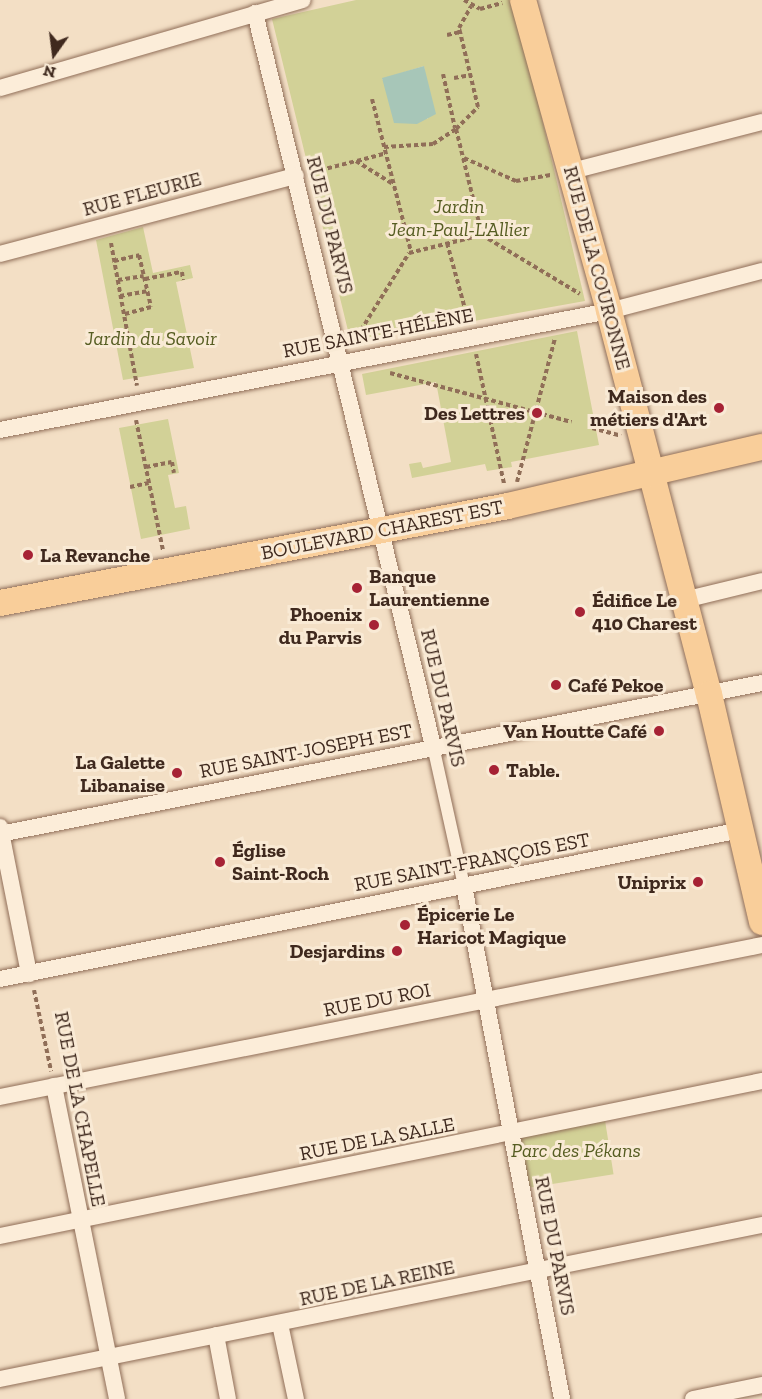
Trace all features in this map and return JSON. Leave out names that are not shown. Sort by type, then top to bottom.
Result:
[{"type":"main road","name":"RUE DE LA COURONNE","points":[[514,1],[572,171],[709,693],[762,922]]},
{"type":"main road","name":"BOULEVARD CHAREST EST","points":[[0,603],[508,506],[762,447]]},
{"type":"street","points":[[0,88],[302,0]]},
{"type":"street","name":"RUE DU PARVIS","points":[[255,13],[342,360],[433,746],[464,886],[540,1272],[562,1399]]},
{"type":"street","points":[[572,171],[762,122]]},
{"type":"street","name":"RUE FLEURIE","points":[[0,254],[296,176]]},
{"type":"street","name":"RUE SAINTE-HÉLÈNE","points":[[0,430],[342,360],[609,310],[762,272]]},
{"type":"street","points":[[684,600],[762,581]]},
{"type":"street","name":"RUE SAINT-JOSEPH EST","points":[[0,831],[762,683]]},
{"type":"street","name":"RUE SAINT-FRANÇOIS EST","points":[[0,980],[741,830]]},
{"type":"street","points":[[0,831],[29,974]]},
{"type":"street","name":"RUE DU ROI","points":[[0,1097],[762,945]]},
{"type":"street","name":"RUE DE LA SALLE","points":[[0,1236],[762,1081]]},
{"type":"street","name":"RUE DE LA CHAPELLE","points":[[54,1086],[117,1399]]},
{"type":"street","name":"RUE DE LA REINE","points":[[0,1379],[109,1355],[280,1324],[540,1272],[762,1225]]},
{"type":"street","points":[[280,1324],[296,1399]]},
{"type":"street","points":[[216,1335],[228,1399]]},
{"type":"street","points":[[693,1399],[762,1386]]},
{"type":"path","points":[[464,0],[480,9],[514,1]]},
{"type":"path","points":[[384,147],[433,144],[456,129],[478,107],[460,32],[471,6]]},
{"type":"path","points":[[447,34],[460,32]]},
{"type":"path","points":[[443,74],[482,235]]},
{"type":"path","points":[[454,78],[471,75]]},
{"type":"path","points":[[372,99],[411,252]]},
{"type":"path","points":[[296,176],[386,153]]},
{"type":"path","points":[[463,158],[516,181],[572,171]]},
{"type":"path","points":[[357,161],[394,184]]},
{"type":"path","points":[[107,224],[124,314],[146,467],[168,572]]},
{"type":"path","points":[[342,360],[411,252],[482,235],[609,310]]},
{"type":"path","points":[[447,243],[472,336],[508,506]]},
{"type":"path","points":[[114,261],[139,255],[151,307],[124,314]]},
{"type":"path","points":[[117,280],[182,272],[183,280]]},
{"type":"path","points":[[120,296],[147,291]]},
{"type":"path","points":[[508,506],[537,413],[559,320]]},
{"type":"path","points":[[387,372],[572,422]]},
{"type":"path","points":[[146,467],[172,462],[174,474]]},
{"type":"path","points":[[130,487],[149,483]]},
{"type":"path","name":"RUE DE LA CHAPELLE","points":[[29,974],[54,1086]]},
{"type":"green space","name":"Jardin Jean-Paul-L'Allier","points":[[356,0],[514,0],[585,301],[351,343],[272,19]],"holes":[[[424,66],[428,119],[382,79]]]},
{"type":"green space","name":"Jardin du Savoir","points":[[143,227],[153,273],[190,265],[193,278],[176,282],[194,368],[123,380],[96,240]]},
{"type":"green space","points":[[577,331],[599,445],[511,462],[512,467],[487,471],[485,464],[412,478],[409,464],[421,462],[423,468],[451,462],[436,382],[366,395],[362,374]]},
{"type":"green space","points":[[168,419],[179,473],[168,475],[175,508],[186,506],[190,529],[141,539],[119,428]]},
{"type":"green space","name":"Parc des Pékans","points":[[604,1114],[614,1174],[521,1189],[511,1129]]},
{"type":"shaded area","points":[[424,66],[436,114],[417,124],[394,123],[382,78]]},
{"type":"place","name":"Maison des métiers d'Art","points":[[719,408]]},
{"type":"place","name":"Des Lettres","points":[[537,413]]},
{"type":"place","name":"La Revanche","points":[[28,555]]},
{"type":"place","name":"Banque Laurentienne","points":[[357,588]]},
{"type":"place","name":"Édifice Le 410 Charest","points":[[580,612]]},
{"type":"place","name":"Phoenix du Parvis","points":[[374,625]]},
{"type":"place","name":"Café Pekoe","points":[[556,685]]},
{"type":"place","name":"Van Houtte Café","points":[[659,731]]},
{"type":"place","name":"Table.","points":[[494,770]]},
{"type":"place","name":"La Galette Libanaise","points":[[177,773]]},
{"type":"place","name":"Église Saint-Roch","points":[[220,862]]},
{"type":"place","name":"Uniprix","points":[[698,882]]},
{"type":"place","name":"Épicerie Le Haricot Magique","points":[[405,925]]},
{"type":"place","name":"Desjardins","points":[[397,951]]}]
